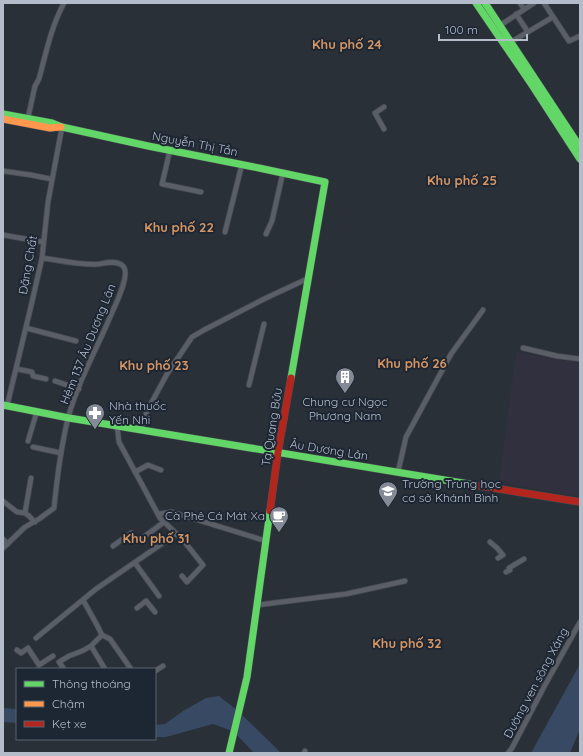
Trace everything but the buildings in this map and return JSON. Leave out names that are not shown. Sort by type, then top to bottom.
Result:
[{"type":"main road","points":[[476,3],[496,28],[580,160]]},
{"type":"main road","points":[[485,3],[496,28],[511,42],[580,147]]},
{"type":"main road","name":"Nguyễn Thị Tần","points":[[3,114],[52,122],[62,127],[325,182]]},
{"type":"main road","name":"Nguyễn Thị Tần","points":[[3,119],[50,128],[62,127]]},
{"type":"main road","name":"Tạ Quang Bửu","points":[[229,753],[247,677],[278,452],[325,182]]},
{"type":"main road","name":"Âu Dương Lân","points":[[5,405],[116,426],[580,502]]},
{"type":"street","points":[[28,118],[35,86],[39,79],[51,32],[58,12],[64,3]]},
{"type":"street","points":[[520,3],[524,9]]},
{"type":"street","points":[[496,28],[534,3]]},
{"type":"street","points":[[544,3],[569,41],[580,36]]},
{"type":"street","points":[[516,14],[528,32]]},
{"type":"street","points":[[511,42],[553,17]]},
{"type":"street","points":[[384,107],[375,114],[384,129]]},
{"type":"street","name":"Đặng Chất","points":[[5,405],[17,369],[42,258],[51,179],[62,127]]},
{"type":"street","points":[[170,150],[162,184],[201,192]]},
{"type":"street","points":[[225,232],[242,164]]},
{"type":"street","points":[[3,171],[31,174],[51,179]]},
{"type":"street","points":[[266,234],[272,221],[283,172]]},
{"type":"street","points":[[3,235],[43,242]]},
{"type":"street","name":"Hẻm 137 Âu Dương Lân","points":[[3,548],[25,527],[35,522],[54,508],[56,482],[69,418],[79,388],[120,294],[126,272],[124,266],[120,264],[106,262],[98,264],[85,264],[42,258]]},
{"type":"street","points":[[140,430],[147,411],[167,374],[192,337],[308,278]]},
{"type":"street","points":[[398,472],[406,437],[451,354],[483,310]]},
{"type":"street","points":[[249,385],[264,324]]},
{"type":"street","points":[[26,328],[76,341]]},
{"type":"street","points":[[523,348],[557,356],[580,359]]},
{"type":"street","points":[[17,369],[32,372],[33,376],[46,379]]},
{"type":"street","points":[[55,381],[79,388]]},
{"type":"street","points":[[28,442],[37,412]]},
{"type":"street","points":[[116,426],[118,442],[160,518],[183,540],[203,565],[187,582],[182,576]]},
{"type":"street","points":[[33,447],[61,453]]},
{"type":"street","points":[[135,472],[148,465],[161,470]]},
{"type":"street","points":[[25,513],[31,478]]},
{"type":"street","points":[[3,501],[17,512],[25,513],[30,516],[35,522]]},
{"type":"street","points":[[158,514],[172,512],[266,540]]},
{"type":"street","points":[[112,546],[131,533],[137,542],[164,522]]},
{"type":"street","points":[[36,638],[96,589],[176,534]]},
{"type":"street","points":[[3,539],[8,544]]},
{"type":"street","points":[[490,542],[503,555],[498,558]]},
{"type":"street","points":[[506,572],[510,570],[509,568],[524,559]]},
{"type":"street","points":[[135,563],[159,596]]},
{"type":"street","points":[[257,605],[346,594],[405,581]]},
{"type":"street","points":[[83,600],[102,635],[110,640],[130,668]]},
{"type":"street","points":[[137,608],[146,601],[156,612]]},
{"type":"street","name":"Đường ven sông Xáng","points":[[508,753],[580,622]]},
{"type":"street","points":[[63,668],[59,662],[91,646],[102,635]]},
{"type":"street","points":[[91,646],[104,668]]},
{"type":"street","points":[[17,650],[21,653],[28,648],[39,665],[53,656]]},
{"type":"street","points":[[156,670],[163,666]]},
{"type":"shaded area","points":[[516,352],[580,363],[580,497],[499,482]]},
{"type":"water","points":[[580,664],[580,729],[570,753],[531,753]]},
{"type":"water","points":[[219,696],[238,711],[281,753],[254,753],[234,732],[213,724],[166,737],[156,737],[156,725],[165,724],[183,711],[206,698]]},
{"type":"water","points":[[3,708],[16,709],[16,723],[3,722]]},
{"type":"traffic: fast","points":[[476,3],[580,159]]},
{"type":"traffic: fast","points":[[485,3],[580,147]]},
{"type":"traffic: fast","points":[[3,114],[52,123],[62,127],[148,146],[325,182],[291,378]]},
{"type":"traffic: fast","points":[[3,405],[69,418],[475,485]]},
{"type":"traffic: fast","points":[[229,753],[247,677],[270,511]]},
{"type":"traffic: slow","points":[[3,119],[50,128],[61,127]]},
{"type":"traffic: jam","points":[[270,511],[278,452],[291,378]]},
{"type":"traffic: jam","points":[[475,485],[580,502]]},
{"type":"place","name":"Chung cư Ngọc Phương Nam","points":[[345,394]]},
{"type":"place","name":"Nhà thuốc Yến Nhi","points":[[95,430]]},
{"type":"place","name":"Trường Trung học cơ sở Khánh Bình","points":[[388,508]]},
{"type":"place","name":"Cà Phê Cá Mát Xa","points":[[279,533]]},
{"type":"district","name":"Khu phố 24","points":[[347,44]]},
{"type":"district","name":"Khu phố 25","points":[[462,180]]},
{"type":"district","name":"Khu phố 22","points":[[179,227]]},
{"type":"district","name":"Khu phố 26","points":[[412,363]]},
{"type":"district","name":"Khu phố 23","points":[[154,365]]},
{"type":"district","name":"Khu phố 31","points":[[156,538]]},
{"type":"district","name":"Khu phố 32","points":[[407,643]]}]
